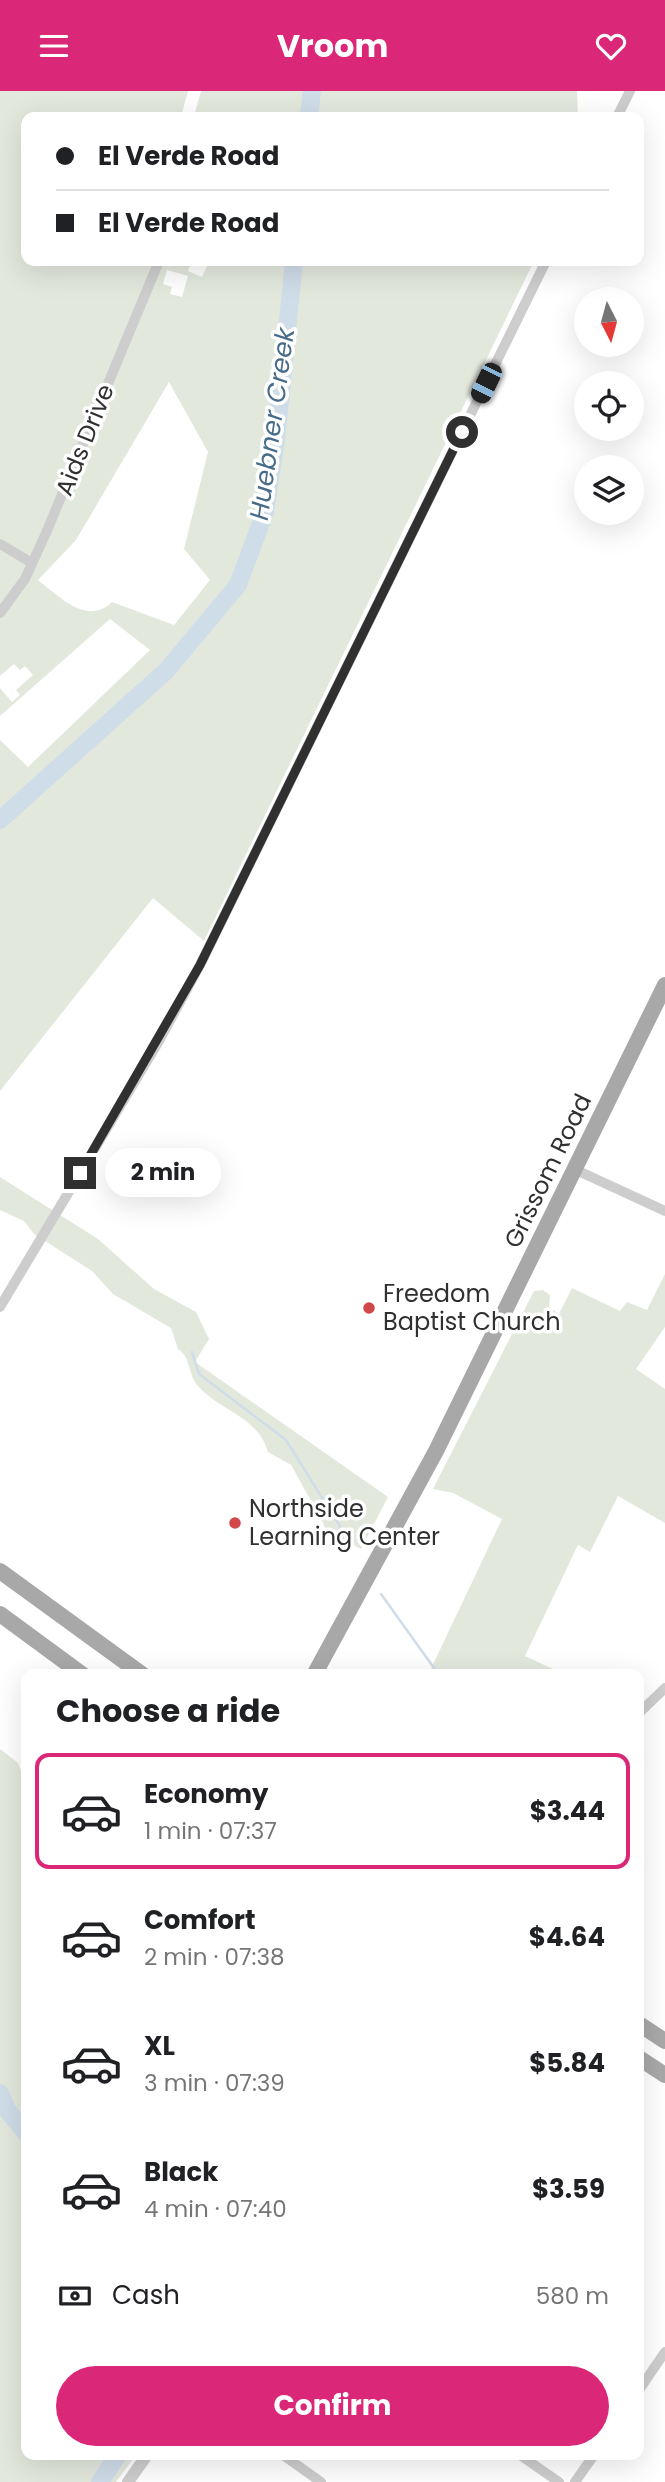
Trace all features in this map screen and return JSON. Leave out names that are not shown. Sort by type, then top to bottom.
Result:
[{"type":"main road","name":"Grissom Road","points":[[317,1669],[436,1451],[665,985]]},
{"type":"main road","points":[[0,1571],[135,1669]]},
{"type":"main road","points":[[0,1614],[75,1669]]},
{"type":"main road","points":[[644,2028],[665,2043],[652,2067]]},
{"type":"street","points":[[620,112],[630,91]]},
{"type":"street","name":"Aids Drive","points":[[0,613],[14,597],[32,563],[157,266]]},
{"type":"street","points":[[0,1307],[3,1294],[159,1041],[200,965],[544,266]]},
{"type":"street","points":[[0,544],[32,563]]},
{"type":"street","points":[[574,1169],[665,1211]]},
{"type":"street","points":[[644,1708],[665,1688]]},
{"type":"street","points":[[644,2383],[665,2353]]},
{"type":"street","points":[[644,2370],[650,2374]]},
{"type":"street","points":[[128,2482],[143,2460]]},
{"type":"street","points":[[290,2460],[321,2482]]},
{"type":"street","points":[[527,2460],[559,2482]]},
{"type":"street","points":[[575,2482],[590,2460]]},
{"type":"shaded area","points":[[0,91],[188,91],[182,112],[21,112],[21,266],[190,266],[188,271],[202,277],[207,266],[532,266],[204,941],[153,898],[0,1091],[0,740],[28,767],[150,650],[110,619],[0,716],[0,688],[12,702],[20,695],[16,690],[33,675],[25,666],[20,670],[14,664],[0,676]],"holes":[[[167,270],[188,276],[182,297],[170,294],[172,287],[163,284]],[[169,382],[208,452],[184,549],[210,580],[174,625],[112,602],[103,609],[83,610],[64,601],[38,580],[76,540]]]},
{"type":"shaded area","points":[[201,91],[577,91],[578,112],[195,112]]},
{"type":"shaded area","points":[[0,1177],[98,1239],[154,1289],[196,1312],[209,1339],[195,1362],[388,1497],[361,1549],[325,1530],[323,1522],[305,1508],[310,1499],[291,1465],[268,1452],[256,1430],[198,1386],[185,1357],[178,1349],[171,1328],[113,1294],[92,1271],[34,1234],[24,1221],[0,1210]]},
{"type":"shaded area","points":[[665,1274],[665,1327],[636,1369],[665,1389],[665,1523],[618,1496],[590,1552],[578,1545],[525,1656],[553,1669],[431,1669],[502,1519],[453,1493],[433,1489],[534,1291],[543,1290],[550,1295],[549,1307],[559,1314],[572,1288],[620,1311],[627,1302],[647,1310]]},
{"type":"shaded area","points":[[0,1749],[18,1763],[21,1771],[21,2460],[132,2460],[116,2482],[0,2482]]},
{"type":"waterway","name":"Huebner Creek","points":[[310,112],[312,91]]},
{"type":"waterway","name":"Huebner Creek","points":[[0,820],[166,671],[238,585],[265,512],[276,440],[293,266]]},
{"type":"waterway","points":[[192,1352],[199,1374],[286,1440],[344,1533]]},
{"type":"waterway","points":[[381,1594],[435,1669]]},
{"type":"waterway","name":"Huebner Creek","points":[[0,2093],[7,2110],[21,2127]]},
{"type":"waterway","name":"Huebner Creek","points":[[100,2482],[115,2460]]},
{"type":"place","name":"Freedom Baptist Church","points":[[369,1308]]},
{"type":"place","name":"Northside Learning Center","points":[[235,1523]]},
{"type":"route","points":[[80,1173],[159,1041],[200,965],[462,432]]}]
